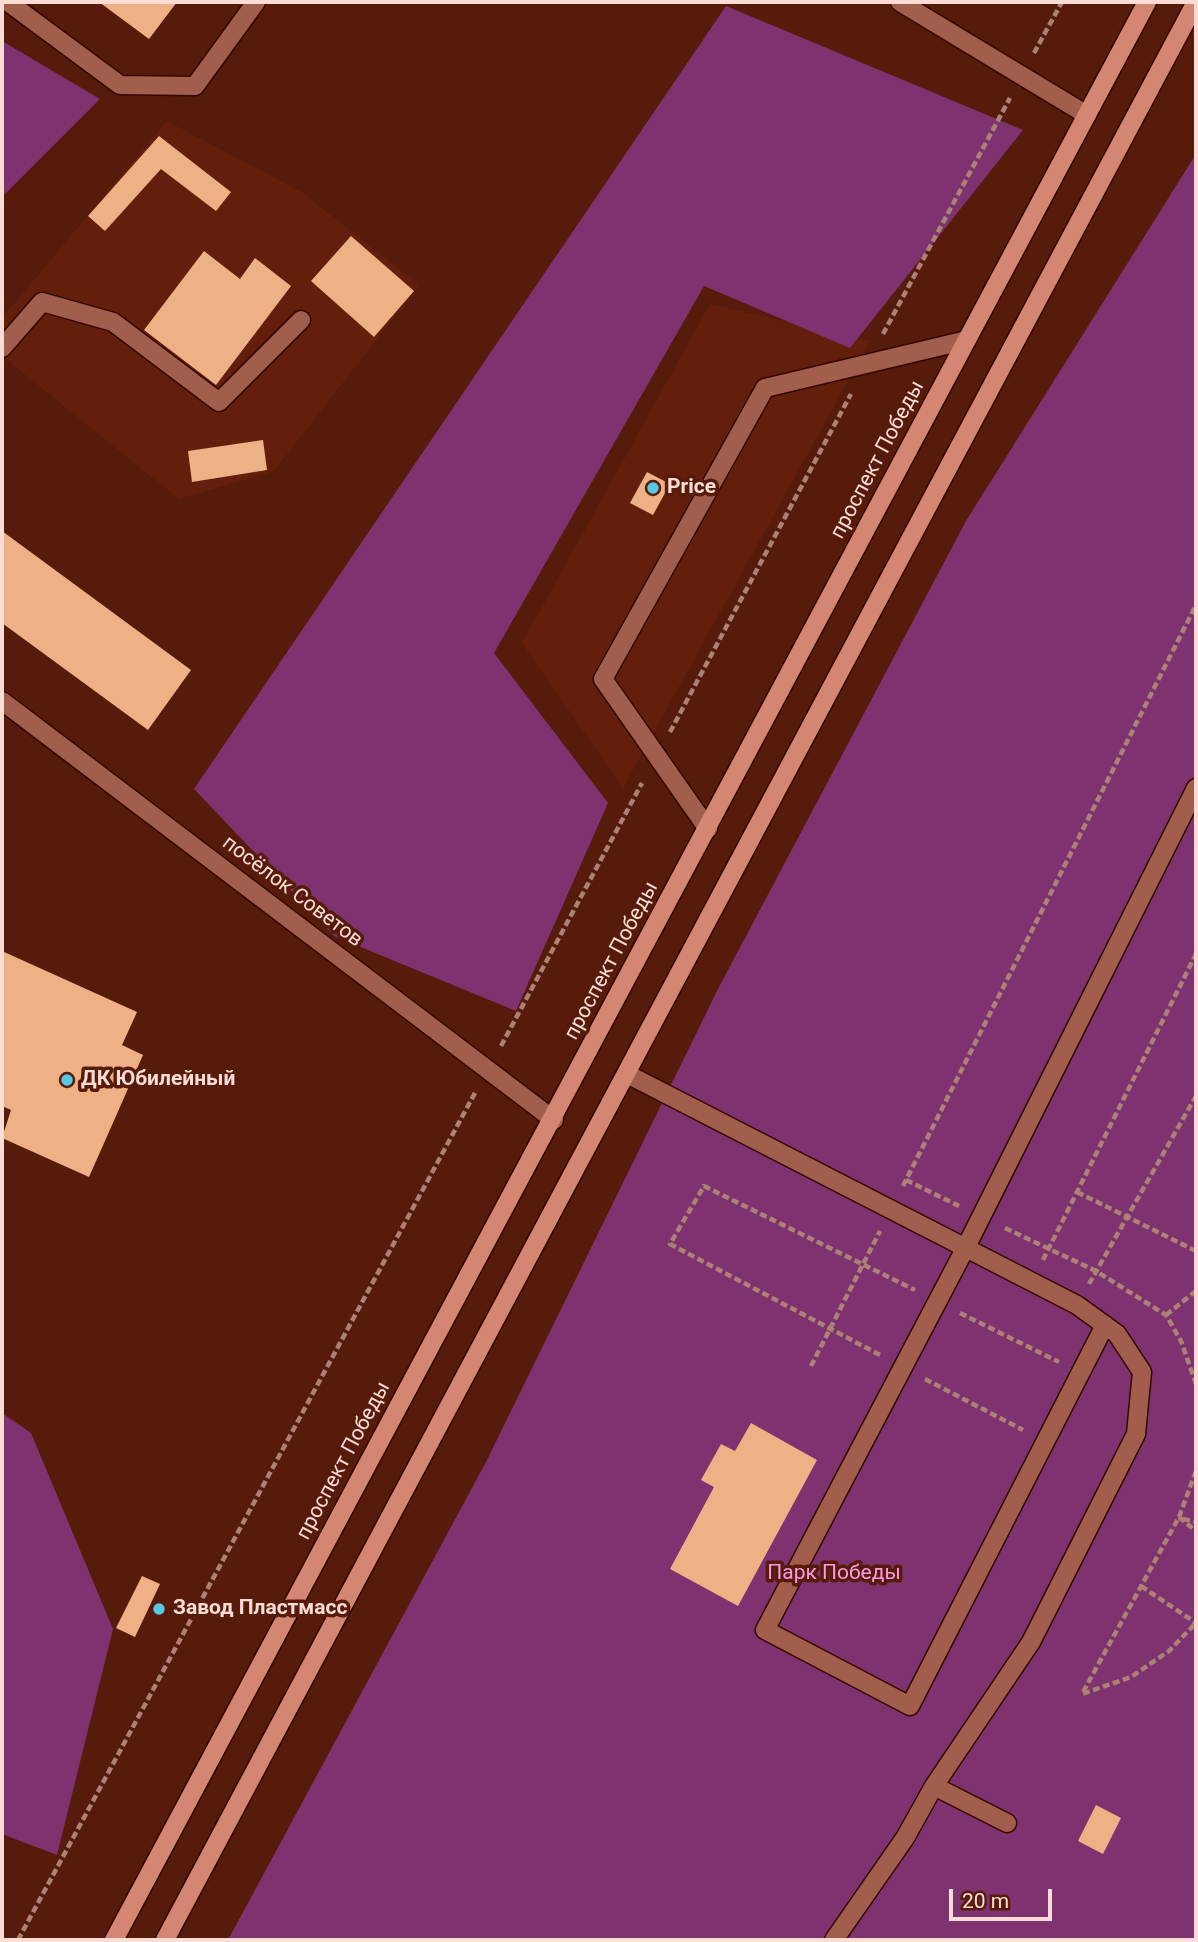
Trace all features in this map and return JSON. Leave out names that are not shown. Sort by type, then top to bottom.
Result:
[{"type":"main road","name":"проспект Победы","points":[[114,1940],[554,1120],[1147,2]]},
{"type":"main road","points":[[166,1940],[1196,2]]},
{"type":"street","points":[[8,2],[120,85],[195,86],[256,2]]},
{"type":"street","points":[[900,2],[1087,115]]},
{"type":"street","points":[[2,348],[42,302],[113,322],[219,402],[301,320]]},
{"type":"street","points":[[708,829],[603,679],[765,388],[967,340]]},
{"type":"street","name":"посёлок Советов","points":[[3,705],[554,1120]]},
{"type":"street","points":[[1105,1325],[910,1706],[765,1630],[966,1247],[1196,788]]},
{"type":"street","points":[[627,1074],[1033,1280],[1077,1305],[1117,1334],[1142,1372],[1136,1434],[1031,1642],[934,1786],[905,1838],[834,1940]]},
{"type":"street","points":[[934,1786],[1007,1823]]},
{"type":"path","points":[[18,1940],[1062,2]]},
{"type":"path","points":[[811,1366],[1196,605]]},
{"type":"path","points":[[1033,1280],[1196,954]]},
{"type":"path","points":[[1077,1305],[1196,1096]]},
{"type":"path","points":[[906,1180],[1097,1271],[1166,1315],[1181,1341],[1195,1374],[1196,1384]]},
{"type":"path","points":[[1045,1442],[670,1244],[704,1185],[1081,1373]]},
{"type":"path","points":[[1077,1192],[1196,1251]]},
{"type":"path","points":[[1166,1315],[1196,1291]]},
{"type":"path","points":[[1141,1586],[1196,1623],[1169,1651],[1131,1677],[1082,1695],[1141,1586],[1179,1517],[1196,1471]]},
{"type":"path","points":[[1179,1517],[1196,1522]]},
{"type":"path","points":[[1179,1517],[1196,1531]]},
{"type":"shaded area","points":[[167,121],[303,193],[419,285],[274,471],[179,499],[2,356],[2,318]]},
{"type":"shaded area","points":[[710,304],[870,341],[623,788],[522,643]]},
{"type":"green space","points":[[726,6],[1023,130],[850,348],[704,286],[494,653],[608,803],[516,1011],[334,936],[194,789]]},
{"type":"green space","points":[[2,41],[100,99],[2,197]]},
{"type":"green space","name":"Парк Победы","points":[[1196,154],[1196,1940],[228,1940],[486,1462],[719,987],[966,521]]},
{"type":"green space","points":[[2,1413],[31,1433],[113,1629],[57,1855],[2,1834]]},
{"type":"building","points":[[99,2],[177,2],[149,39]]},
{"type":"building","points":[[159,136],[231,192],[216,211],[161,169],[105,231],[88,216]]},
{"type":"building","points":[[351,236],[414,291],[374,337],[311,281]]},
{"type":"building","points":[[204,251],[240,279],[255,258],[291,286],[216,385],[144,330]]},
{"type":"building","points":[[263,440],[267,470],[192,482],[188,451]]},
{"type":"building","points":[[647,472],[670,484],[653,515],[630,503]]},
{"type":"building","points":[[2,531],[191,670],[148,730],[2,623]]},
{"type":"building","name":"ДК Юбилейный","points":[[2,951],[137,1012],[122,1045],[143,1055],[89,1177],[2,1138],[11,1110],[2,1106]]},
{"type":"building","points":[[751,1423],[817,1460],[738,1606],[670,1569],[714,1487],[701,1480],[721,1444],[735,1451]]},
{"type":"building","points":[[142,1576],[160,1584],[135,1637],[116,1628]]},
{"type":"building","points":[[1096,1805],[1121,1818],[1103,1854],[1078,1841]]},
{"type":"place","name":"Price","points":[[653,488]]},
{"type":"place","name":"ДК Юбилейный","points":[[67,1080]]},
{"type":"place","name":"Завод Пластмасс","points":[[159,1609]]}]
